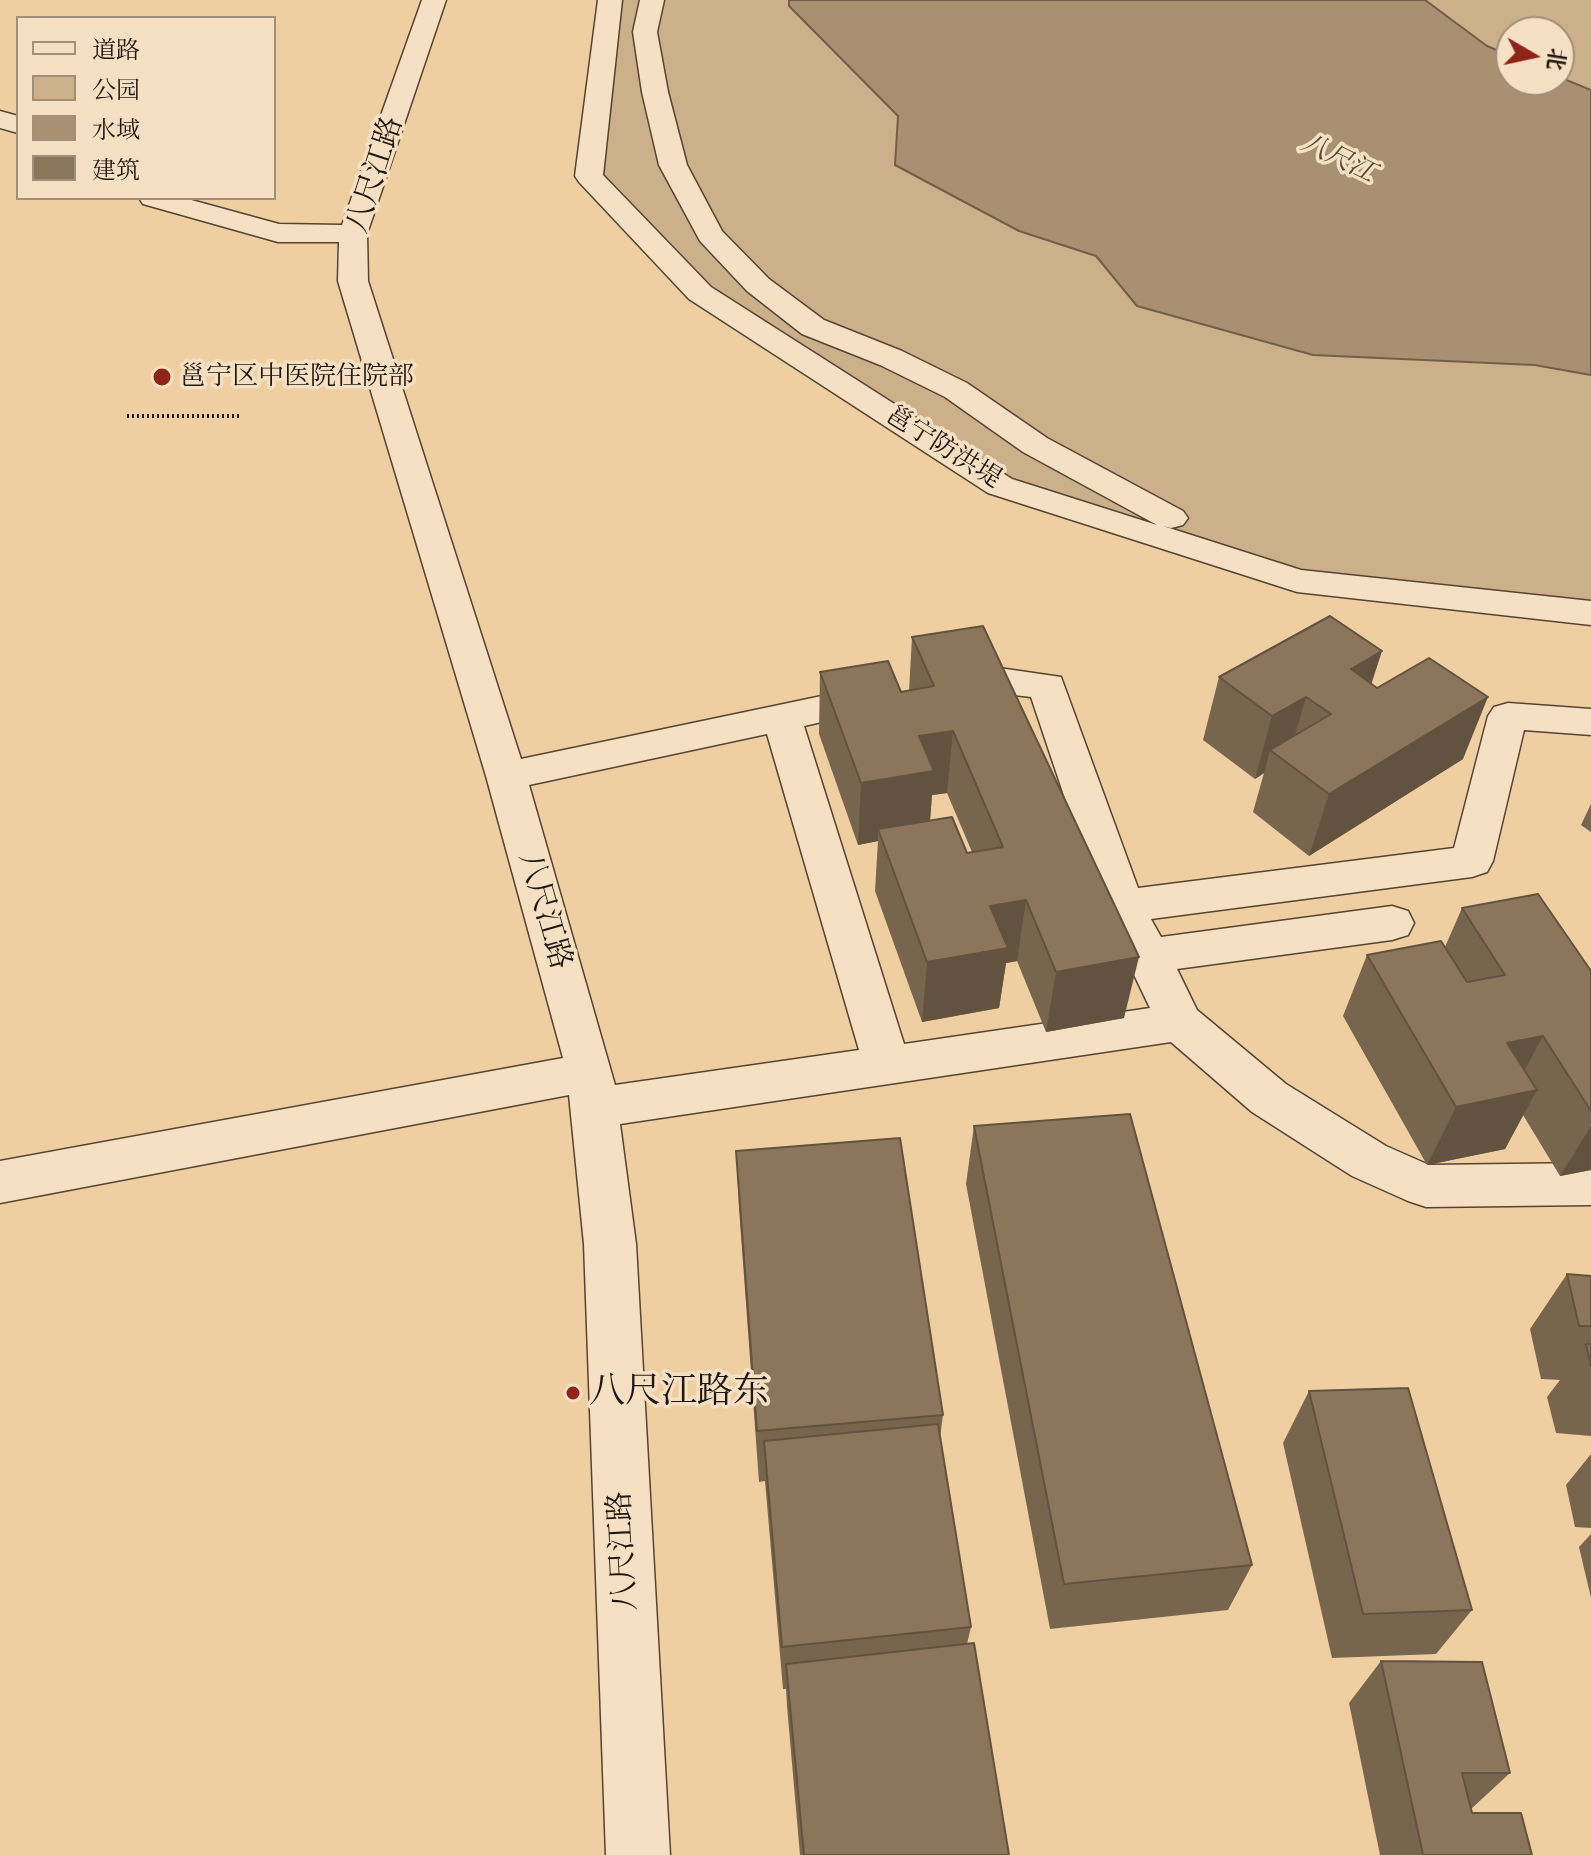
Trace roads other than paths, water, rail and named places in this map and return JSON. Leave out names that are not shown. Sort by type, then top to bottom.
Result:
[{"type":"street","name":"八尺江路","points":[[434,0],[353,234],[353,281],[506,776],[592,1090],[610,1244],[638,1855]]},
{"type":"street","name":"邕宁防洪堤","points":[[610,0],[589,176],[700,293],[1000,486],[1297,581],[1591,613]]},
{"type":"street","points":[[652,0],[645,32],[655,92],[673,165],[710,235],[758,285],[813,327],[891,358],[956,390],[1035,445],[1103,484],[1297,581]]},
{"type":"street","points":[[160,200],[278,233],[353,234]]},
{"type":"street","points":[[506,776],[972,677],[1047,686],[1123,906],[1180,1022],[1269,1098],[1369,1161],[1426,1186],[1591,1184]]},
{"type":"street","points":[[1123,906],[1472,861],[1508,716],[1591,722]]},
{"type":"street","points":[[782,719],[887,1065]]},
{"type":"street","points":[[1149,956],[1392,923]]},
{"type":"street","points":[[0,1182],[592,1090],[887,1065],[1180,1022]]},
{"type":"water","name":"八尺江","points":[[789,0],[1425,0],[1495,49],[1495,96],[1575,96],[1575,84],[1591,90],[1591,375],[1534,365],[1313,355],[1137,306],[1096,256],[1019,231],[895,165],[898,116],[789,6]]},
{"type":"place","name":"邕宁区中医院住院部","points":[[162,377]]},
{"type":"place","name":"八尺江路东","points":[[573,1393]]}]
